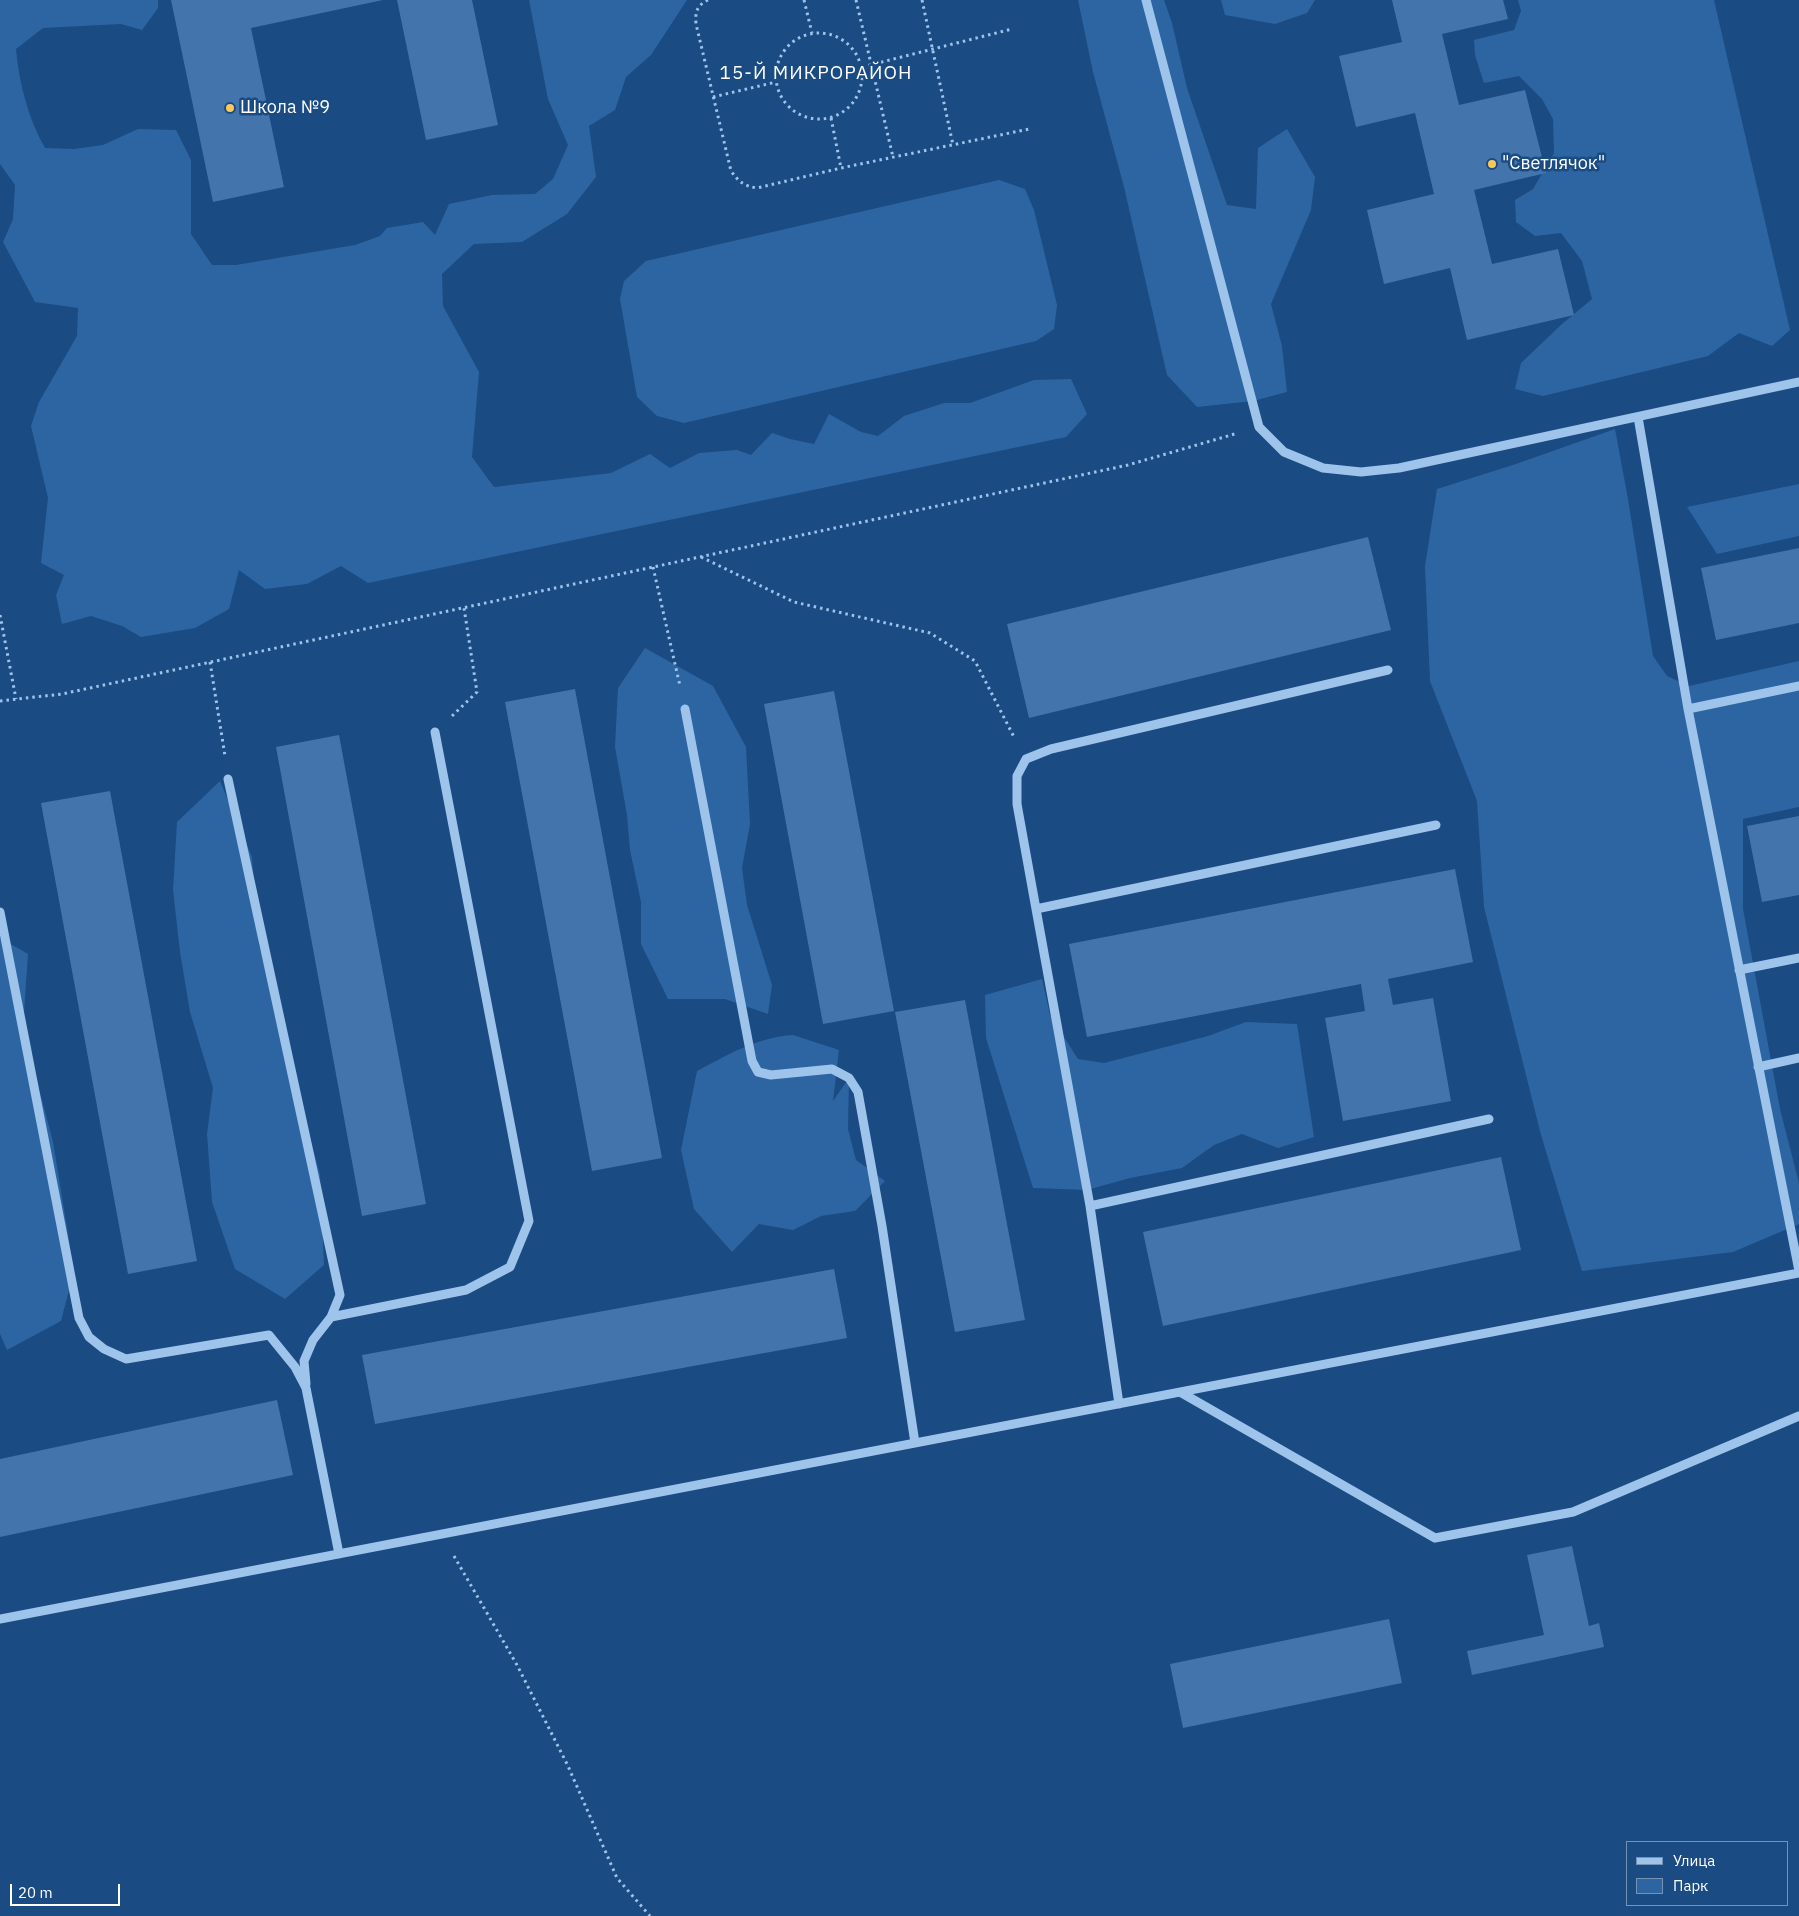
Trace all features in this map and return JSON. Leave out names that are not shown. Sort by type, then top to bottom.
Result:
[{"type":"street","points":[[1146,0],[1259,427],[1284,452],[1323,468],[1361,472],[1399,468],[1799,382]]},
{"type":"street","points":[[0,1619],[1799,1272],[1688,709],[1638,417]]},
{"type":"street","points":[[1119,1404],[1090,1206],[1017,804],[1017,776],[1026,759],[1051,749],[1388,670]]},
{"type":"street","points":[[1688,709],[1799,686]]},
{"type":"street","points":[[685,709],[752,1061],[758,1072],[771,1075],[832,1069],[849,1078],[858,1092],[882,1226],[914,1443]]},
{"type":"street","points":[[331,1317],[466,1290],[510,1267],[529,1221],[436,732]]},
{"type":"street","points":[[228,778],[340,1295],[331,1317],[313,1340],[304,1361],[306,1388],[339,1554]]},
{"type":"street","points":[[1036,908],[1436,825]]},
{"type":"street","points":[[0,912],[78,1318],[88,1337],[104,1349],[126,1359],[269,1336],[295,1367],[306,1388]]},
{"type":"street","points":[[1738,970],[1799,958]]},
{"type":"street","points":[[1758,1067],[1799,1058]]},
{"type":"street","points":[[1090,1206],[1489,1119]]},
{"type":"street","points":[[1180,1392],[1435,1538],[1573,1512],[1799,1416]]},
{"type":"path","points":[[708,0],[699,5],[695,15],[696,24],[731,171],[744,186],[757,188],[841,168],[1029,129]]},
{"type":"path","points":[[804,0],[812,33]]},
{"type":"path","points":[[856,0],[893,157]]},
{"type":"path","points":[[922,0],[953,145]]},
{"type":"path","points":[[862,68],[1012,29]]},
{"type":"path","points":[[812,33],[825,33],[838,37],[852,47],[860,59],[862,68],[862,83],[858,96],[842,113],[831,118],[818,119],[798,114],[780,96],[776,82],[778,62],[786,48],[799,37],[812,33]]},
{"type":"path","points":[[713,97],[776,82]]},
{"type":"path","points":[[831,118],[841,168]]},
{"type":"path","points":[[0,701],[62,694],[1128,465],[1259,427]]},
{"type":"path","points":[[700,557],[794,602],[930,633],[975,661],[1026,759]]},
{"type":"path","points":[[653,567],[685,709]]},
{"type":"path","points":[[436,732],[477,692],[464,608]]},
{"type":"path","points":[[0,615],[16,699]]},
{"type":"path","points":[[210,662],[228,778]]},
{"type":"path","points":[[442,1534],[517,1665],[568,1766],[617,1878],[650,1916]]},
{"type":"green space","points":[[0,0],[158,0],[158,8],[142,30],[121,24],[43,28],[16,49],[19,75],[25,100],[45,148],[74,149],[103,145],[138,129],[176,130],[191,160],[191,234],[212,265],[236,265],[355,245],[380,236],[387,228],[423,222],[435,235],[449,204],[492,195],[535,194],[553,179],[568,145],[548,99],[529,0],[687,0],[651,55],[626,77],[615,110],[589,126],[596,177],[567,214],[522,242],[474,244],[442,274],[443,306],[479,372],[472,457],[494,487],[611,473],[650,454],[670,468],[699,453],[737,450],[751,455],[772,433],[814,444],[829,414],[861,432],[878,436],[904,416],[944,403],[970,403],[1034,380],[1071,379],[1087,414],[1066,437],[368,583],[341,566],[307,584],[265,589],[239,570],[229,609],[195,628],[141,637],[122,626],[91,616],[62,624],[56,595],[64,575],[41,563],[48,498],[31,426],[39,402],[77,336],[78,308],[35,302],[3,242],[13,219],[15,185],[0,164]]},
{"type":"green space","points":[[1078,0],[1164,0],[1172,23],[1187,88],[1227,205],[1256,209],[1258,148],[1287,129],[1315,177],[1311,210],[1271,304],[1282,346],[1287,392],[1253,401],[1197,407],[1167,375],[1124,187],[1093,72]]},
{"type":"green space","points":[[1221,0],[1315,0],[1307,13],[1275,24],[1225,15]]},
{"type":"green space","points":[[1518,0],[1714,0],[1790,330],[1772,346],[1739,333],[1708,356],[1543,396],[1515,389],[1521,363],[1562,324],[1592,299],[1582,261],[1561,233],[1535,236],[1516,222],[1515,200],[1533,189],[1554,153],[1553,119],[1542,99],[1519,76],[1484,83],[1475,55],[1474,40],[1514,30],[1521,11]]},
{"type":"green space","points":[[999,180],[1025,189],[1034,210],[1057,305],[1054,329],[1036,341],[684,423],[657,416],[637,397],[620,299],[624,281],[646,261]]},
{"type":"green space","points":[[1615,429],[1653,656],[1667,676],[1689,686],[1799,661],[1799,807],[1743,819],[1743,909],[1780,1109],[1799,1183],[1799,1224],[1733,1252],[1582,1271],[1541,1135],[1484,907],[1477,801],[1430,681],[1425,566],[1437,489],[1516,464]]},
{"type":"green space","points":[[1799,484],[1799,536],[1717,554],[1687,507]]},
{"type":"green space","points":[[645,648],[713,686],[746,747],[750,824],[742,868],[747,905],[772,985],[768,1014],[725,999],[668,999],[641,944],[641,902],[630,850],[627,815],[615,747],[618,688]]},
{"type":"green space","points":[[220,781],[252,857],[259,945],[320,1175],[324,1265],[285,1299],[235,1269],[212,1202],[207,1134],[213,1088],[190,1012],[180,952],[173,890],[177,822]]},
{"type":"green space","points":[[0,938],[28,954],[23,1027],[53,1142],[74,1271],[61,1321],[7,1350],[0,1334]]},
{"type":"green space","points":[[1042,979],[1050,1015],[1078,1059],[1104,1063],[1208,1036],[1246,1022],[1297,1024],[1314,1137],[1278,1148],[1242,1134],[1214,1145],[1182,1168],[1130,1178],[1087,1190],[1033,1188],[986,1038],[985,995]]},
{"type":"green space","points":[[793,1035],[839,1050],[833,1101],[849,1078],[848,1129],[856,1160],[885,1181],[855,1211],[821,1216],[793,1230],[759,1224],[732,1252],[694,1209],[681,1150],[697,1071],[755,1043],[780,1036]]},
{"type":"building","name":"Школа №9","points":[[171,0],[383,0],[251,28],[284,187],[213,202]]},
{"type":"building","points":[[397,0],[472,0],[498,125],[426,140]]},
{"type":"building","points":[[1392,0],[1503,0],[1508,19],[1442,34],[1459,105],[1525,90],[1546,173],[1474,190],[1492,264],[1558,249],[1574,315],[1467,340],[1450,268],[1384,284],[1367,210],[1434,194],[1415,113],[1356,127],[1339,56],[1402,42]]},
{"type":"building","points":[[1368,537],[1391,630],[1029,718],[1007,624]]},
{"type":"building","points":[[1799,548],[1799,623],[1716,640],[1701,568]]},
{"type":"building","points":[[575,689],[662,1158],[592,1171],[505,702]]},
{"type":"building","points":[[834,691],[894,1011],[823,1024],[764,704]]},
{"type":"building","points":[[339,735],[426,1204],[362,1216],[276,747]]},
{"type":"building","points":[[110,791],[197,1261],[128,1274],[41,803]]},
{"type":"building","points":[[1799,816],[1799,895],[1762,902],[1747,826]]},
{"type":"building","points":[[1455,869],[1473,962],[1388,979],[1393,1005],[1433,998],[1451,1101],[1343,1121],[1325,1018],[1365,1011],[1361,984],[1087,1037],[1069,944]]},
{"type":"building","points":[[965,1000],[1025,1320],[955,1332],[895,1012]]},
{"type":"building","points":[[1501,1157],[1521,1250],[1163,1326],[1143,1232]]},
{"type":"building","points":[[834,1269],[847,1338],[375,1424],[362,1355]]},
{"type":"building","points":[[277,1400],[293,1475],[0,1537],[0,1459]]},
{"type":"building","points":[[1572,1546],[1589,1626],[1599,1623],[1604,1647],[1472,1675],[1467,1651],[1544,1635],[1527,1555]]},
{"type":"building","points":[[1389,1619],[1402,1683],[1183,1728],[1170,1664]]},
{"type":"place","name":"Школа №9","points":[[230,108]]},
{"type":"place","name":"\"Светлячок\"","points":[[1492,164]]},
{"type":"district","name":"15-Й МИКРОРАЙОН","points":[[816,74]]}]
